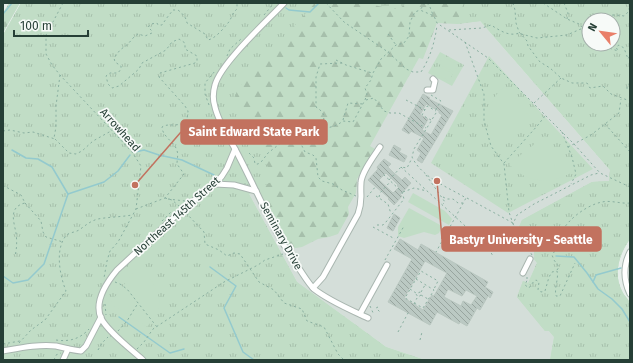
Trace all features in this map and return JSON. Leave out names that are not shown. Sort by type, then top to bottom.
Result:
[{"type":"street","points":[[235,149],[215,107],[215,85],[223,69],[284,3]]},
{"type":"street","points":[[428,90],[433,90],[435,81],[433,79]]},
{"type":"street","points":[[313,288],[323,277],[358,214],[362,205],[361,182],[363,174],[380,147]]},
{"type":"street","name":"Northeast 145th Street","points":[[104,317],[101,298],[109,279],[181,208],[215,184],[227,168],[235,149]]},
{"type":"street","name":"Seminary Drive","points":[[235,149],[287,252],[313,288],[341,307],[368,318]]},
{"type":"street","points":[[215,184],[234,185],[256,191]]},
{"type":"street","points":[[630,252],[624,270],[624,280],[630,294]]},
{"type":"street","points":[[522,274],[530,260]]},
{"type":"street","points":[[360,314],[386,263]]},
{"type":"street","points":[[3,351],[34,346],[55,346],[81,351],[86,346],[104,317]]},
{"type":"street","points":[[104,317],[108,327],[143,360]]},
{"type":"street","points":[[63,360],[68,349]]},
{"type":"path","name":"Arrowhead","points":[[63,3],[46,35],[46,54],[60,75],[132,152],[141,166],[136,209],[118,242],[110,251],[104,279]]},
{"type":"path","points":[[165,198],[184,174],[177,164],[178,154],[175,147],[162,131],[162,127],[166,125],[175,126],[183,123],[189,116],[185,106],[159,77],[160,73],[195,63],[197,61],[197,56],[185,49],[184,43],[180,38],[172,42],[166,50],[142,63],[139,69],[119,86],[112,88],[108,84],[106,76],[110,73],[118,73],[121,69],[121,66],[115,62],[114,58],[120,50],[138,34],[145,36],[149,35],[152,31],[148,27],[150,24],[157,23],[158,26],[162,25],[173,10],[178,10],[182,13],[187,18],[188,23],[205,34],[208,40],[214,38],[229,22],[233,12],[237,9],[237,3]]},
{"type":"path","points":[[263,17],[274,3]]},
{"type":"path","points":[[326,3],[344,22],[388,52],[406,69],[413,72],[421,72],[426,65],[435,40],[437,23],[430,7],[426,3],[420,10],[415,12],[410,22],[409,36],[404,43],[396,45],[388,52],[381,59],[372,73],[371,80],[365,88],[367,94],[365,100],[353,122],[343,121]]},
{"type":"path","points":[[513,3],[516,10],[516,23],[520,33],[527,41],[528,46],[540,62],[550,68],[561,78],[572,83],[587,83],[590,88],[603,86],[611,94],[621,99],[630,101]]},
{"type":"path","points":[[543,3],[567,20],[581,26]]},
{"type":"path","points":[[565,3],[568,12],[567,20]]},
{"type":"path","points":[[621,15],[624,16],[628,13],[630,8],[629,3]]},
{"type":"path","points":[[420,10],[434,16]]},
{"type":"path","points":[[437,23],[485,56],[562,131],[600,173],[630,187]]},
{"type":"path","points":[[447,30],[482,28],[491,25],[506,33],[520,33],[537,38],[567,35],[581,29]]},
{"type":"path","points":[[630,28],[630,36]]},
{"type":"path","points":[[388,34],[396,45]]},
{"type":"path","points":[[225,59],[230,49],[245,36]]},
{"type":"path","points":[[464,42],[484,94],[484,121],[491,146],[504,164],[509,212],[513,224],[532,254],[530,260]]},
{"type":"path","points":[[621,46],[624,48],[628,59],[630,55]]},
{"type":"path","points":[[336,60],[372,73]]},
{"type":"path","points":[[319,130],[323,123],[324,116],[322,111],[316,107],[316,77],[320,64],[342,63]]},
{"type":"path","points":[[210,108],[205,94],[204,83],[218,69]]},
{"type":"path","points":[[55,139],[56,106],[60,75]]},
{"type":"path","points":[[533,104],[561,78]]},
{"type":"path","points":[[630,83],[627,86],[627,89],[630,90]]},
{"type":"path","points":[[401,167],[406,168],[412,157],[414,149],[427,129],[441,101],[432,96],[428,90]]},
{"type":"path","points":[[365,100],[374,98],[384,111],[399,113],[427,129]]},
{"type":"path","points":[[568,147],[591,135],[619,113],[621,99]]},
{"type":"path","points":[[406,100],[425,110]]},
{"type":"path","points":[[301,144],[313,132],[336,126],[343,121],[348,103],[362,104]]},
{"type":"path","points":[[432,120],[422,115],[427,106],[436,111]]},
{"type":"path","points":[[504,164],[545,115]]},
{"type":"path","points":[[605,124],[630,152]]},
{"type":"path","points":[[249,153],[254,158],[255,164],[258,164],[268,153],[282,142],[289,127],[299,126],[313,132]]},
{"type":"path","points":[[301,128],[301,144],[306,152],[316,158],[318,177],[322,181],[333,184],[349,194],[362,197],[368,196],[376,186]]},
{"type":"path","points":[[3,131],[10,130],[24,133],[33,132],[55,139],[69,153],[76,154],[82,151],[93,141],[111,131]]},
{"type":"path","points":[[562,131],[572,157],[576,174],[571,185]]},
{"type":"path","points":[[412,157],[414,162],[442,197],[445,202],[442,204]]},
{"type":"path","points":[[380,198],[380,193],[401,167]]},
{"type":"path","points":[[401,167],[487,246],[493,256]]},
{"type":"path","points":[[422,172],[513,224]]},
{"type":"path","points":[[513,224],[517,215],[534,204],[591,175],[600,173]]},
{"type":"path","points":[[377,225],[383,225],[403,201],[404,196],[402,192],[383,174]]},
{"type":"path","points":[[3,188],[4,186],[21,195],[28,209],[41,222],[43,232],[46,236],[63,242]]},
{"type":"path","points":[[402,192],[414,188],[427,191]]},
{"type":"path","points":[[376,196],[388,204],[391,214]]},
{"type":"path","points":[[442,197],[453,199],[458,203],[463,203]]},
{"type":"path","points":[[165,198],[172,200],[204,232],[205,244],[219,250],[226,256],[234,253],[240,254],[259,282],[274,290],[284,304],[302,309],[307,321],[324,327],[338,354],[344,360]]},
{"type":"path","points":[[136,209],[165,198],[186,201],[181,208]]},
{"type":"path","points":[[436,252],[466,198]]},
{"type":"path","points":[[575,263],[560,296],[556,296],[554,291],[559,267],[552,256],[557,249],[560,234],[568,222],[582,211],[602,202],[630,203]]},
{"type":"path","points":[[15,256],[17,242],[12,219],[20,204],[25,203]]},
{"type":"path","points":[[159,224],[174,211]]},
{"type":"path","points":[[16,349],[20,341],[31,330],[45,320],[66,291],[60,272],[59,258],[65,237],[70,232],[77,231],[97,220],[132,215]]},
{"type":"path","points":[[386,263],[396,239],[404,226]]},
{"type":"path","points":[[373,227],[396,239]]},
{"type":"path","points":[[134,352],[148,338],[153,329],[224,282],[273,256],[287,252]]},
{"type":"path","points":[[421,271],[438,281],[423,308],[405,298],[416,279],[421,271]]},
{"type":"path","points":[[522,274],[528,278],[525,285],[529,288],[536,280],[539,282],[538,290],[541,292],[545,291],[552,272],[557,271]]},
{"type":"path","points":[[102,282],[109,273]]},
{"type":"path","points":[[416,279],[434,290]]},
{"type":"path","points":[[112,281],[127,289],[157,327]]},
{"type":"path","points":[[421,295],[425,285]]},
{"type":"path","points":[[410,289],[417,293],[421,293]]},
{"type":"path","points":[[417,293],[418,297]]},
{"type":"path","points":[[414,304],[421,295]]},
{"type":"path","points":[[421,295],[428,300]]},
{"type":"path","points":[[104,317],[105,301]]},
{"type":"path","points":[[116,332],[125,324],[138,303]]},
{"type":"path","points":[[369,306],[374,315]]},
{"type":"path","points":[[378,307],[376,308],[377,311],[381,311]]},
{"type":"path","points":[[398,332],[408,314]]},
{"type":"path","points":[[56,340],[70,341],[80,337],[89,329]]},
{"type":"path","points":[[420,340],[422,332]]},
{"type":"path","points":[[98,350],[110,334]]},
{"type":"path","points":[[3,344],[20,341]]},
{"type":"path","points":[[54,360],[56,355],[68,349]]},
{"type":"shaded area","points":[[315,3],[480,21],[610,170],[609,181],[519,227],[533,245],[535,250],[534,259],[537,263],[528,283],[524,282],[549,331],[554,337],[550,360],[425,360],[386,347],[297,282],[249,194],[275,180]]},
{"type":"green space","points":[[9,3],[20,3],[3,33],[3,13]]},
{"type":"green space","points":[[21,3],[630,3],[630,239],[618,264],[618,278],[623,293],[630,304],[630,360],[550,360],[554,337],[549,331],[545,331],[517,297],[523,281],[528,283],[537,263],[534,259],[534,249],[532,245],[519,227],[522,220],[592,182],[609,181],[610,170],[480,21],[457,24],[437,23],[423,59],[419,58],[370,146],[375,149],[357,179],[356,193],[348,207],[349,214],[338,234],[318,239],[302,247],[290,249],[258,189],[249,194],[297,282],[386,347],[425,360],[151,360],[3,35]]},
{"type":"green space","points":[[21,3],[315,3],[237,91],[235,99],[236,108],[275,180],[249,194],[297,282],[386,347],[425,360],[3,360],[3,35]]},
{"type":"green space","points":[[365,3],[406,3],[399,9]]},
{"type":"green space","points":[[463,3],[630,3],[630,239],[618,264],[618,278],[623,293],[630,304],[630,360],[550,360],[554,337],[549,331],[545,331],[517,297],[523,281],[528,283],[537,263],[534,259],[534,249],[532,245],[519,227],[522,220],[592,182],[609,181],[610,170],[481,21],[457,24]]},
{"type":"green space","points":[[440,52],[464,65],[452,86],[428,73]]},
{"type":"green space","points":[[489,56],[593,169],[508,213],[431,163]]},
{"type":"green space","points":[[443,57],[458,65],[454,72],[439,64]]},
{"type":"green space","points":[[438,66],[453,74],[449,81],[434,73]]},
{"type":"green space","points":[[505,86],[533,121],[498,151],[489,134],[488,117],[489,108],[493,100]]},
{"type":"green space","points":[[545,136],[574,171],[566,176],[549,180],[532,179],[523,176],[509,164]]},
{"type":"green space","points":[[413,193],[445,211],[452,219],[449,225],[408,202]]},
{"type":"green space","points":[[409,208],[442,226],[439,233],[435,235],[424,232],[404,238],[398,236],[398,227]]},
{"type":"green space","points":[[138,266],[148,276],[158,294],[159,308],[153,320],[147,327],[112,305],[111,302]]},
{"type":"building","points":[[423,94],[430,98],[429,99],[453,111],[422,163],[417,160],[421,153],[417,150],[424,138],[411,131],[409,134],[402,130]],"holes":[[[426,104],[439,111],[442,115],[431,135],[422,130],[428,119],[420,115]]]},
{"type":"building","points":[[394,145],[401,149],[399,152],[407,156],[404,162],[389,155]]},
{"type":"building","points":[[384,159],[391,164],[388,167],[394,173],[402,180],[405,177],[411,183],[400,195],[402,196],[394,205],[388,199],[389,198],[368,180],[378,169],[377,167]],"holes":[[[386,173],[398,185],[397,186],[399,187],[393,193],[379,180]]]},
{"type":"building","points":[[394,214],[400,218],[393,231],[387,228]]},
{"type":"building","points":[[400,239],[418,250],[421,244],[488,282],[485,287],[493,292],[490,298],[488,296],[480,310],[477,308],[467,326],[460,322],[459,324],[437,312],[430,325],[388,302],[412,259],[394,249]],"holes":[[[425,261],[447,273],[434,296],[432,295],[423,310],[404,298]],[[448,289],[462,296],[466,290],[477,296],[471,305],[463,301],[461,306],[444,297]]]},
{"type":"waterway","points":[[3,14],[12,3]]},
{"type":"waterway","points":[[286,8],[289,10],[310,12],[319,3]]},
{"type":"waterway","points":[[12,150],[26,158],[38,159],[52,167],[68,194]]},
{"type":"waterway","points":[[135,152],[144,150],[182,160],[214,175]]},
{"type":"waterway","points":[[3,276],[13,283],[28,280],[44,264],[68,194],[104,182],[118,171],[130,155]]},
{"type":"waterway","points":[[556,256],[574,257],[598,289],[612,299],[622,309],[630,322]]},
{"type":"waterway","points":[[210,267],[236,286],[224,308],[243,352],[254,360]]},
{"type":"waterway","points":[[593,282],[596,275],[621,268]]},
{"type":"waterway","points":[[119,317],[170,353],[184,349]]},
{"type":"place","name":"Bastyr University - Seattle","points":[[437,181]]},
{"type":"place","name":"Saint Edward State Park","points":[[135,185]]}]
